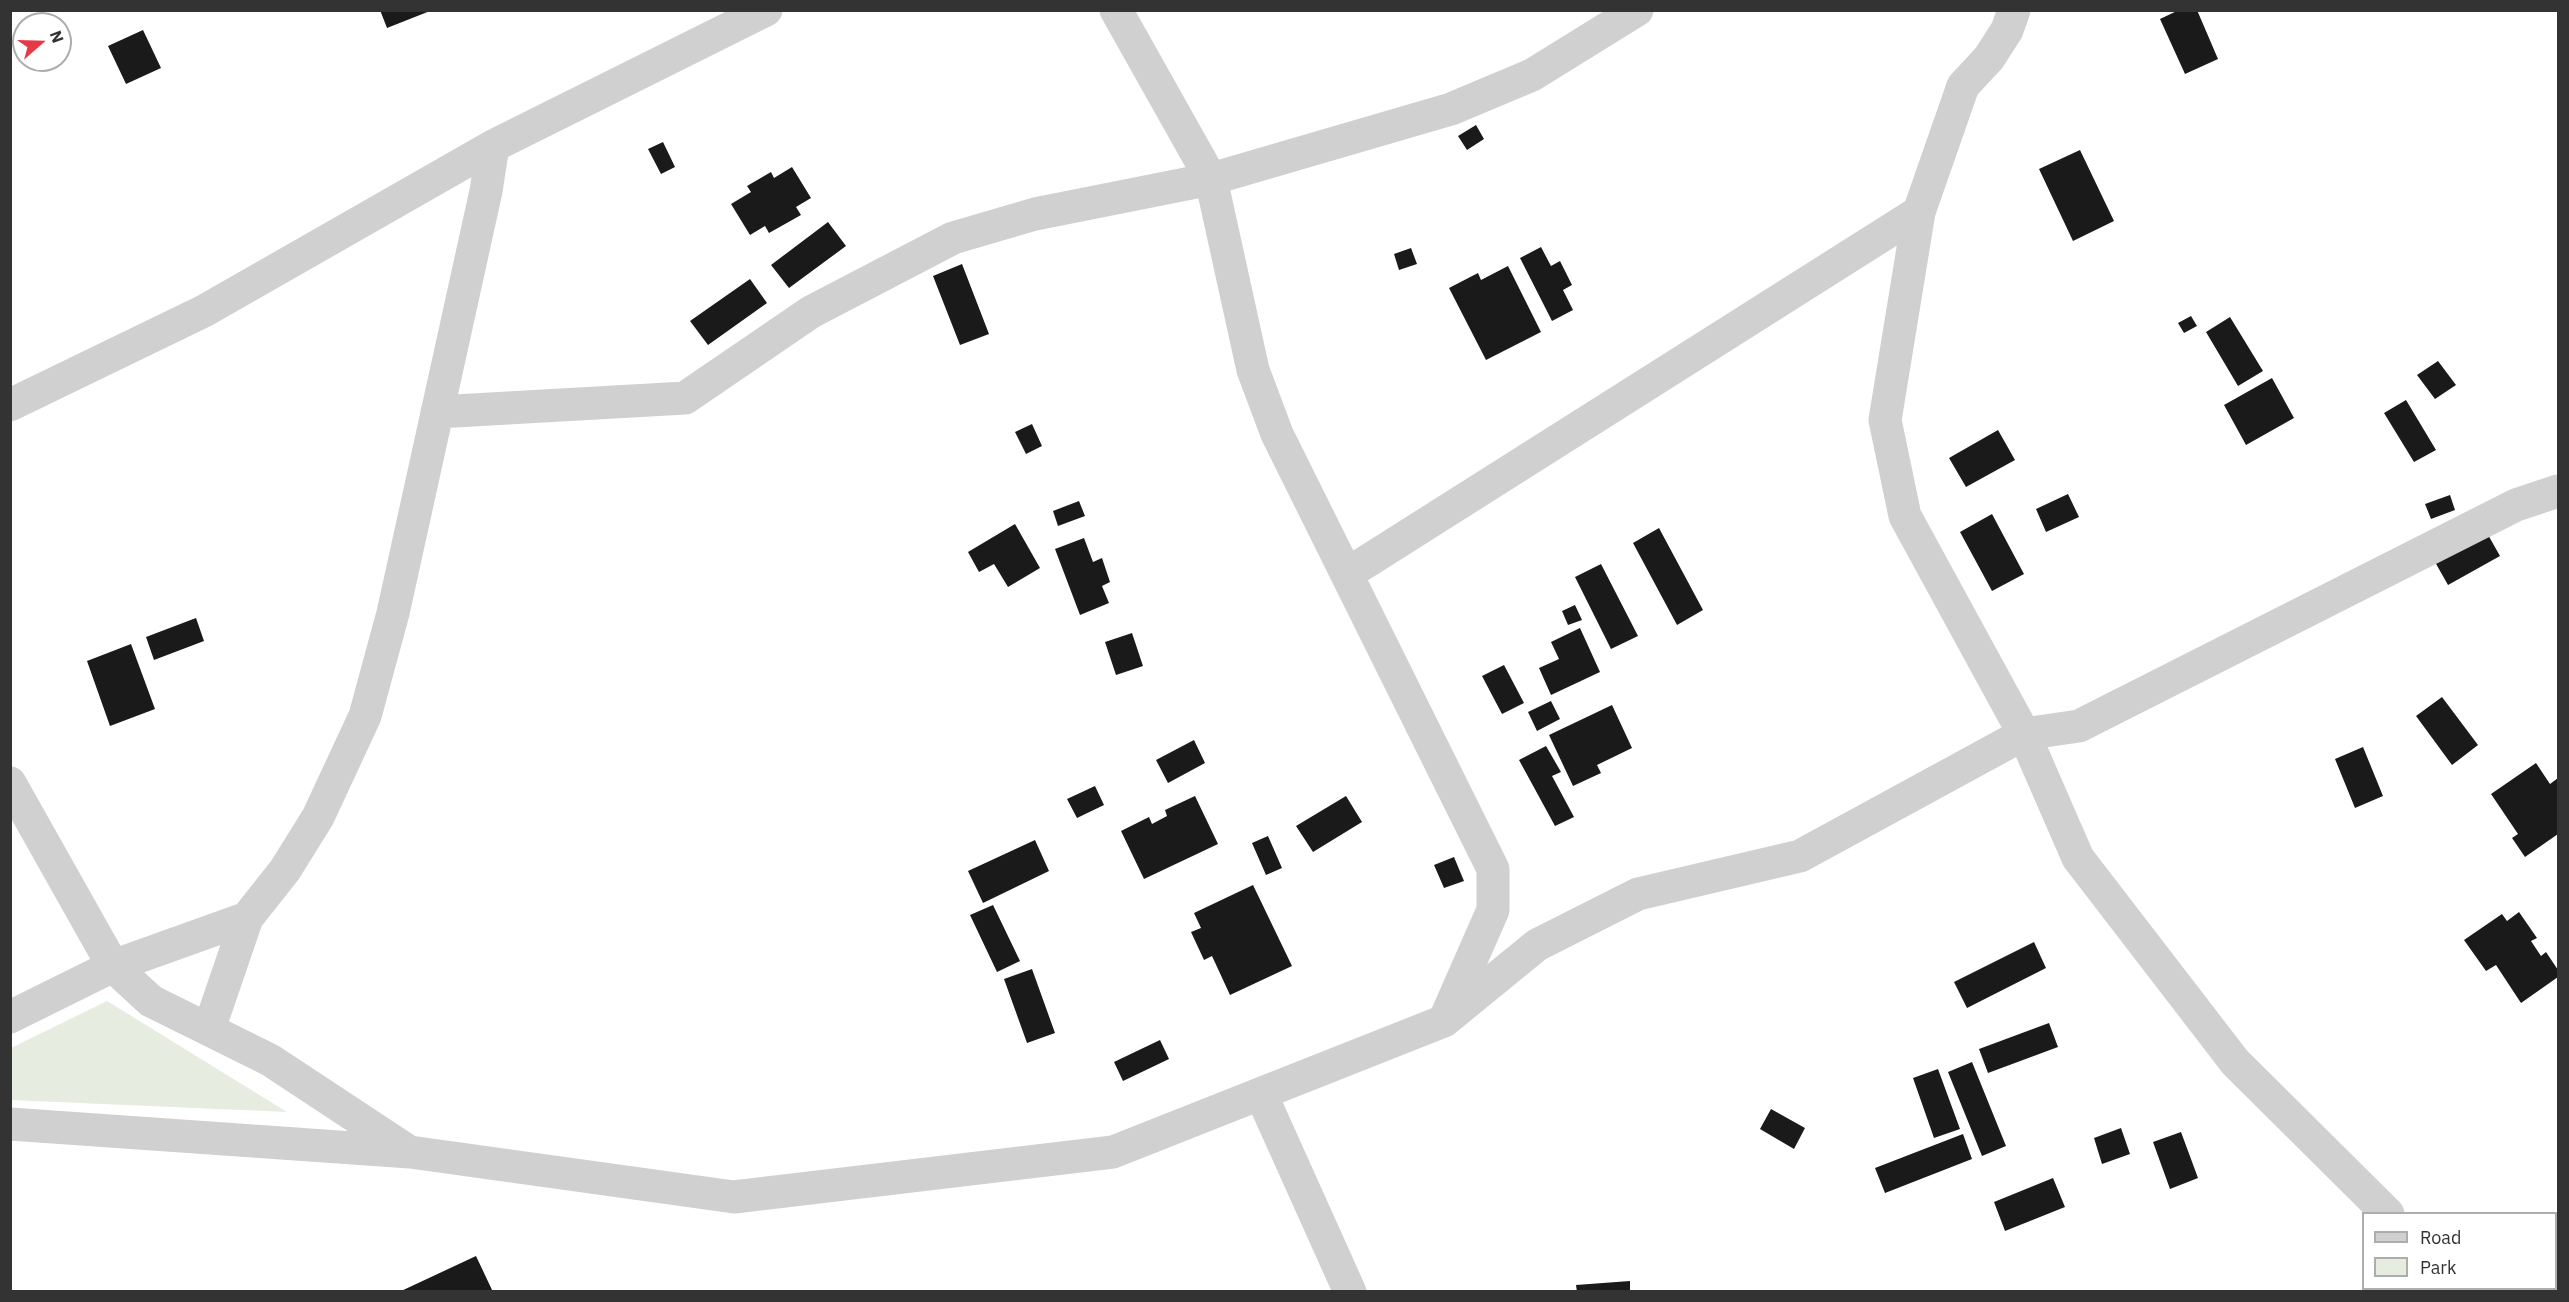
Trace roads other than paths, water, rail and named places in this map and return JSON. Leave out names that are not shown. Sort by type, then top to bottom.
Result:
[{"type":"street","points":[[10,405],[204,311],[493,146],[766,10]]},
{"type":"street","points":[[1116,10],[1210,180],[1253,370],[1277,434],[1493,869],[1493,910],[1444,1021]]},
{"type":"street","points":[[437,412],[685,398],[811,312],[953,238],[1035,214],[1210,180],[1451,108],[1532,75],[1637,10]]},
{"type":"street","points":[[2014,10],[2007,30],[1989,58],[1963,86],[1919,212],[1885,420],[1905,516],[2024,734],[2078,858],[2235,1062],[2386,1212]]},
{"type":"street","points":[[209,1029],[247,918],[285,870],[318,817],[365,716],[393,613],[493,146]]},
{"type":"street","points":[[1347,574],[1919,212]]},
{"type":"street","points":[[10,1124],[410,1152],[734,1197],[1113,1152],[1444,1021],[1537,945],[1638,894],[1800,856],[2024,734],[2079,726],[2516,505],[2559,491]]},
{"type":"street","points":[[10,783],[112,966],[152,1001],[270,1060],[410,1152]]},
{"type":"street","points":[[10,1017],[112,966],[247,918]]},
{"type":"street","points":[[1261,1094],[1350,1292]]}]
